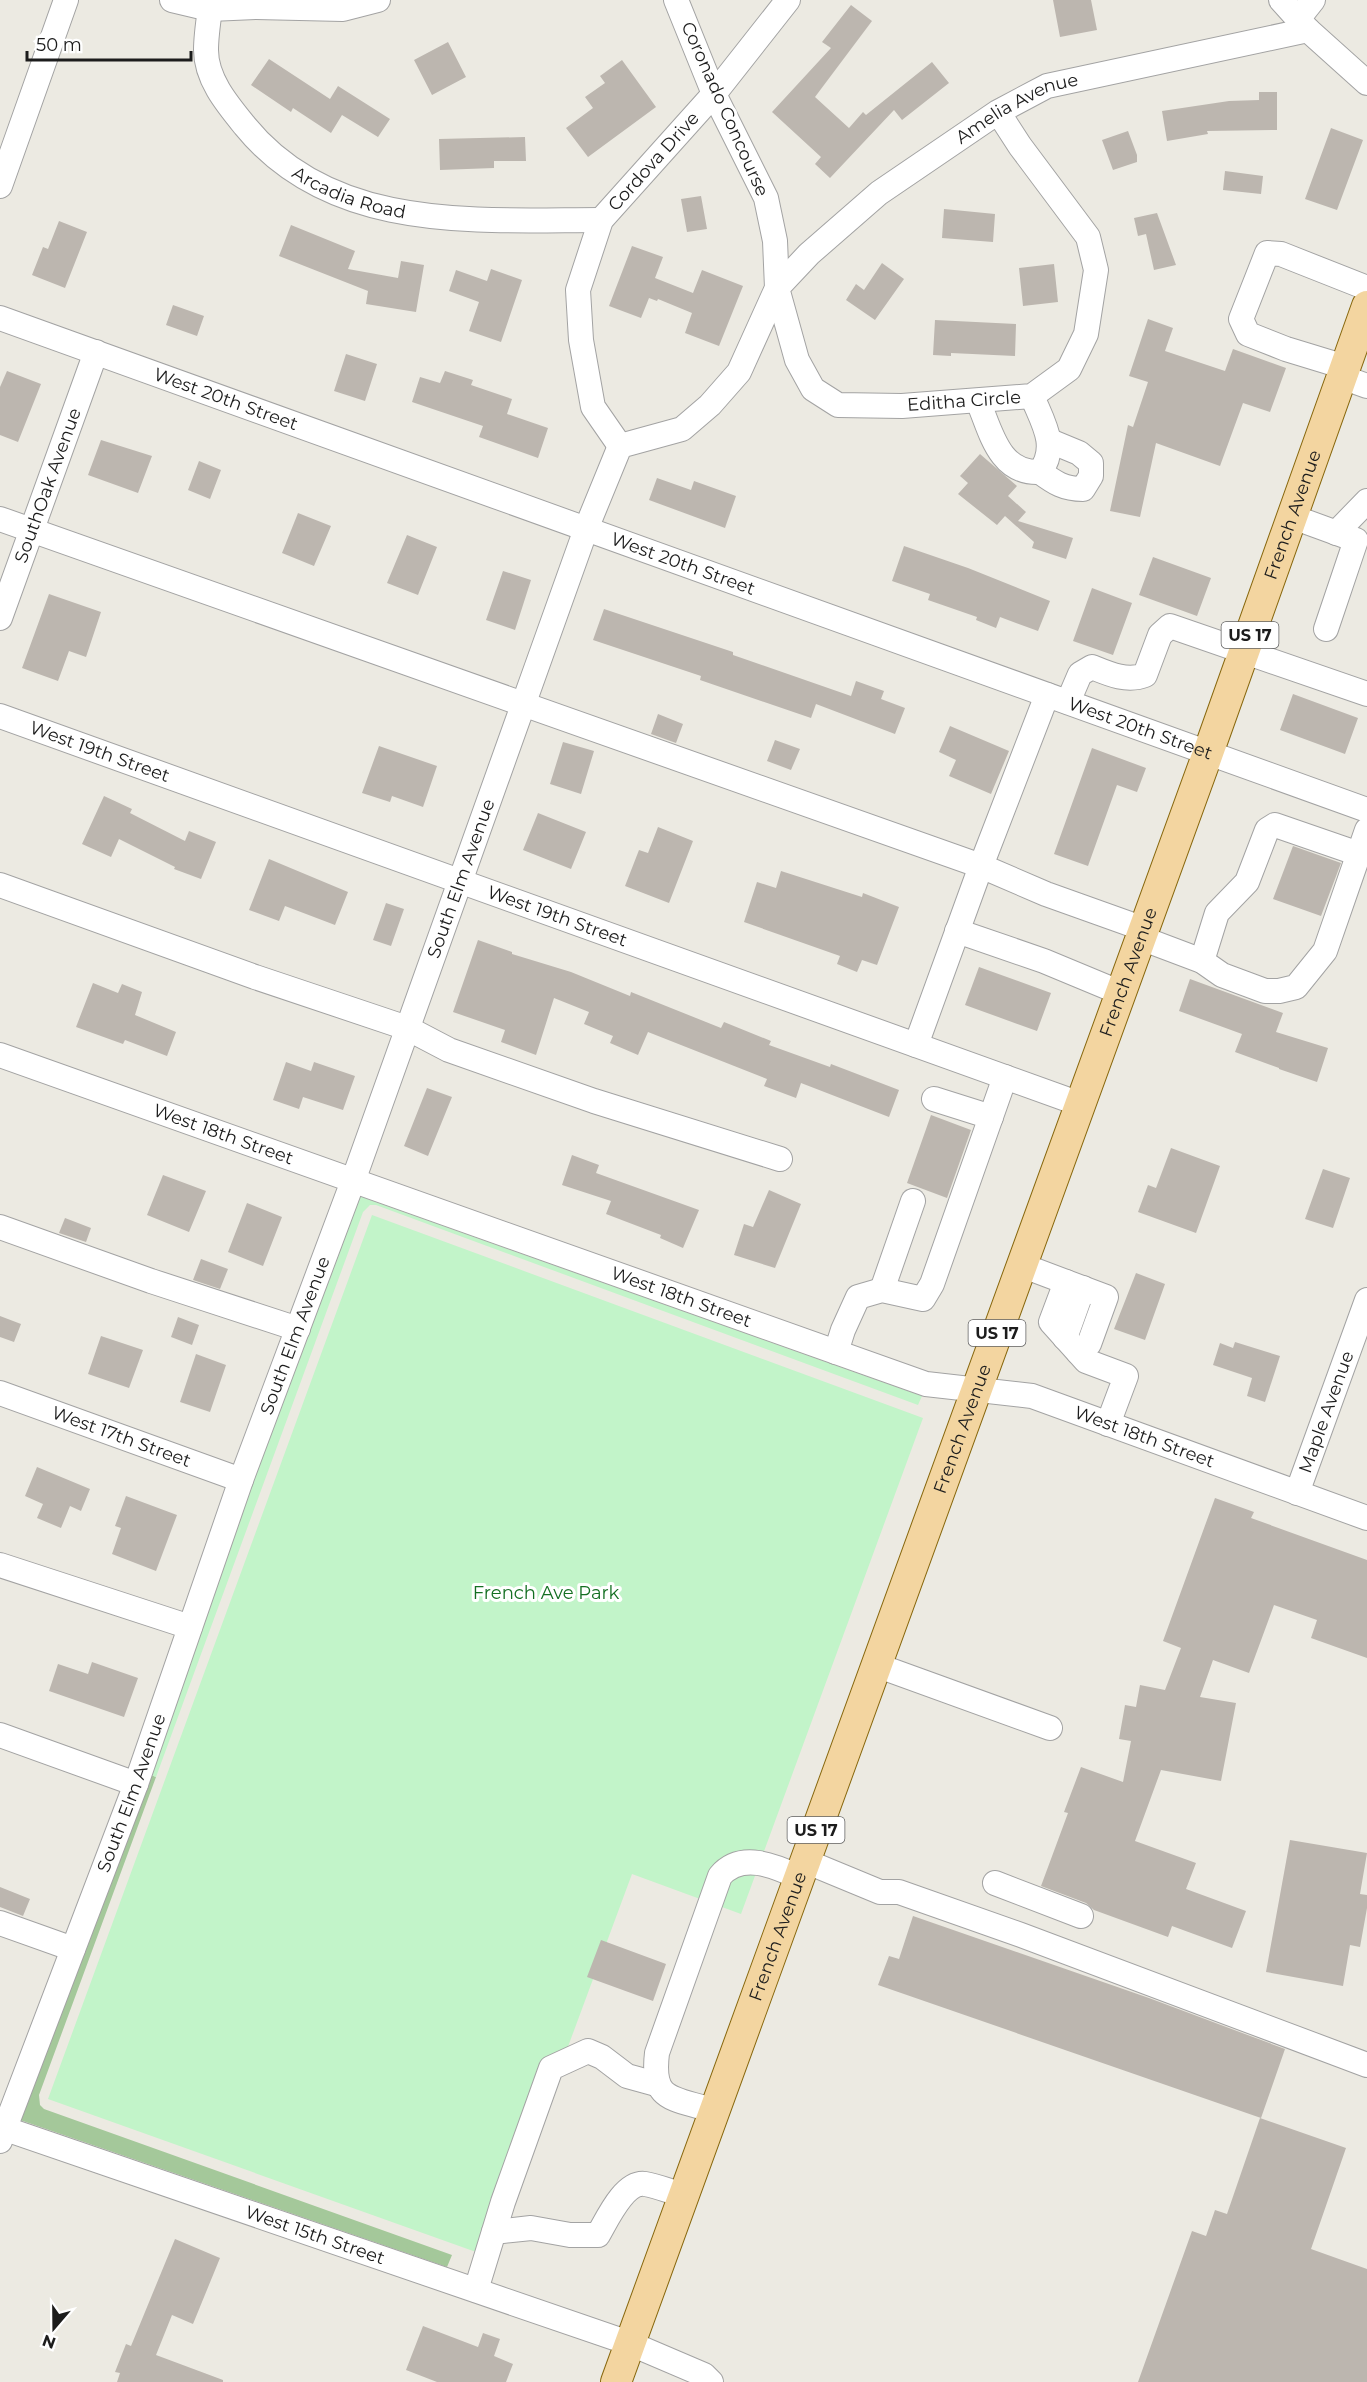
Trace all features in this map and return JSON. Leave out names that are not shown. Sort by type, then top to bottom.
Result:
[{"type":"main road","name":"French Avenue","points":[[616,2382],[1293,517],[1351,376],[1366,306]]},
{"type":"street","points":[[0,186],[66,0]]},
{"type":"street","points":[[172,0],[210,9],[256,7],[343,9],[378,0]]},
{"type":"street","name":"Coronado Concourse","points":[[620,446],[682,429],[710,405],[739,372],[777,288],[775,241],[766,198],[714,94],[676,0]]},
{"type":"street","name":"Cordova Drive","points":[[620,446],[593,407],[581,340],[578,291],[601,220],[714,94],[788,0]]},
{"type":"street","points":[[1281,0],[1303,25],[1362,72]]},
{"type":"street","points":[[1303,25],[1313,0]]},
{"type":"street","name":"Arcadia Road","points":[[210,9],[206,51],[210,76],[229,106],[251,134],[279,161],[315,184],[373,205],[420,216],[452,220],[601,220]]},
{"type":"street","name":"Amelia Avenue","points":[[777,288],[809,254],[879,194],[998,112],[1047,86],[1303,25]]},
{"type":"street","name":"Editha Circle","points":[[777,288],[797,360],[813,389],[838,405],[902,406],[1032,396],[1069,369],[1086,334],[1096,270],[1088,237],[1020,146],[998,112]]},
{"type":"street","points":[[1351,376],[1248,334],[1241,319],[1267,253],[1281,254],[1366,306]]},
{"type":"street","name":"West 20th Street","points":[[0,318],[1367,810]]},
{"type":"street","name":"SouthOak Avenue","points":[[0,618],[96,352]]},
{"type":"street","points":[[1032,396],[1050,441],[1047,462],[1040,472]]},
{"type":"street","points":[[978,401],[999,450],[1015,468],[1028,472],[1040,472],[1059,486],[1083,489],[1091,476],[1091,463],[1079,453],[1050,441]]},
{"type":"street","points":[[586,529],[620,446]]},
{"type":"street","points":[[1336,532],[1367,501]]},
{"type":"street","points":[[1293,517],[1356,540],[1326,629]]},
{"type":"street","points":[[0,519],[981,866],[1143,933],[1202,961],[1222,975],[1265,991],[1296,987],[1325,951],[1367,830]]},
{"type":"street","name":"South Elm Avenue","points":[[2,2132],[136,1784],[241,1480],[353,1181],[586,529]]},
{"type":"street","points":[[916,1045],[981,866],[1058,699],[1080,674],[1092,667],[1134,679],[1145,675],[1160,635],[1170,626],[1367,694]]},
{"type":"street","name":"West 19th Street","points":[[0,716],[1080,1104]]},
{"type":"street","points":[[1202,961],[1217,914],[1247,882],[1267,830],[1275,825],[1359,854]]},
{"type":"street","points":[[0,885],[255,977],[407,1028],[448,1050],[594,1101],[780,1159]]},
{"type":"street","points":[[957,931],[1121,993]]},
{"type":"street","name":"West 18th Street","points":[[0,1055],[926,1384],[1032,1396],[1367,1518]]},
{"type":"street","points":[[837,1352],[843,1330],[858,1298],[882,1290],[923,1299],[932,1284],[1005,1077]]},
{"type":"street","points":[[934,1099],[991,1117]]},
{"type":"street","points":[[882,1290],[913,1201]]},
{"type":"street","points":[[0,1227],[151,1281],[298,1329]]},
{"type":"street","points":[[1021,1265],[1106,1297],[1089,1344],[1071,1345]]},
{"type":"street","points":[[1074,1285],[1051,1322],[1086,1361],[1126,1376],[1108,1424]]},
{"type":"street","name":"Maple Avenue","points":[[1297,1492],[1367,1300]]},
{"type":"street","name":"West 17th Street","points":[[0,1393],[241,1480]]},
{"type":"street","points":[[0,1565],[190,1627]]},
{"type":"street","points":[[876,1665],[1050,1728]]},
{"type":"street","points":[[0,1735],[136,1784]]},
{"type":"street","points":[[714,2111],[663,2094],[656,2084],[657,2053],[720,1876],[726,1869],[734,1866],[757,1863],[802,1869],[880,1892],[898,1893],[1021,1935],[1367,2065]]},
{"type":"street","points":[[995,1883],[1081,1916]]},
{"type":"street","points":[[0,1923],[73,1949]]},
{"type":"street","points":[[476,2290],[551,2068],[588,2051],[602,2057],[627,2076],[656,2084]]},
{"type":"street","name":"West 15th Street","points":[[2,2132],[629,2343],[704,2375],[711,2382]]},
{"type":"street","points":[[494,2232],[531,2228],[570,2235],[598,2235],[621,2197],[643,2183],[683,2195]]},
{"type":"green space","points":[[359,1196],[922,1396],[918,1405],[376,1205],[370,1205],[363,1212],[156,1777],[151,1775],[252,1484]]},
{"type":"green space","name":"French Ave Park","points":[[372,1215],[923,1418],[741,1914],[632,1874],[490,2257],[48,2099]]},
{"type":"green space","points":[[151,1775],[156,1777],[39,2095],[40,2105],[44,2109],[452,2255],[447,2267],[20,2120]]},
{"type":"building","points":[[1053,0],[1091,0],[1097,30],[1060,37]]},
{"type":"building","points":[[851,5],[872,21],[815,97],[849,128],[863,112],[866,115],[932,62],[949,83],[902,120],[894,110],[830,178],[815,164],[821,157],[772,112],[831,48],[822,42]]},
{"type":"building","points":[[448,42],[466,77],[432,95],[414,60]]},
{"type":"building","points":[[269,59],[330,99],[338,86],[390,119],[378,137],[342,115],[331,133],[293,108],[291,112],[251,85]]},
{"type":"building","points":[[622,60],[656,107],[588,157],[566,128],[593,108],[585,97],[605,83],[600,76]]},
{"type":"building","points":[[1259,92],[1277,92],[1277,130],[1207,131],[1208,134],[1167,141],[1162,111],[1229,101],[1259,100]]},
{"type":"building","points":[[1331,128],[1363,140],[1337,210],[1305,199]]},
{"type":"building","points":[[1128,131],[1137,155],[1137,162],[1113,170],[1102,140]]},
{"type":"building","points":[[525,137],[526,161],[494,161],[494,168],[440,170],[439,139]]},
{"type":"building","points":[[1225,171],[1263,176],[1261,194],[1223,190]]},
{"type":"building","points":[[701,196],[707,229],[687,232],[681,199]]},
{"type":"building","points":[[944,209],[995,214],[993,242],[942,238]]},
{"type":"building","points":[[1157,213],[1176,265],[1154,270],[1146,234],[1138,236],[1134,218]]},
{"type":"building","points":[[59,221],[87,232],[65,288],[32,275],[43,247],[48,249]]},
{"type":"building","points":[[291,225],[355,251],[348,269],[398,278],[401,261],[424,265],[416,312],[366,304],[368,291],[279,256]]},
{"type":"building","points":[[632,246],[663,257],[655,278],[693,293],[702,270],[743,286],[719,346],[685,333],[692,313],[658,299],[657,301],[649,298],[641,318],[609,306]]},
{"type":"building","points":[[882,263],[904,279],[875,320],[846,300],[856,284],[864,290]]},
{"type":"building","points":[[1054,264],[1058,302],[1023,306],[1019,268]]},
{"type":"building","points":[[491,269],[522,280],[501,342],[469,331],[479,302],[449,291],[456,270],[487,281]]},
{"type":"building","points":[[173,305],[204,316],[197,336],[166,325]]},
{"type":"building","points":[[1148,319],[1173,328],[1165,351],[1225,371],[1233,349],[1286,368],[1270,412],[1243,403],[1220,466],[1156,443],[1140,517],[1110,511],[1128,425],[1133,427],[1148,382],[1129,376]]},
{"type":"building","points":[[935,320],[1016,324],[1015,356],[951,353],[951,356],[933,355]]},
{"type":"building","points":[[346,354],[377,364],[365,401],[334,391]]},
{"type":"building","points":[[7,371],[41,384],[18,442],[0,435],[0,387]]},
{"type":"building","points":[[445,371],[473,380],[471,385],[512,399],[507,414],[548,428],[538,458],[479,437],[483,426],[412,402],[420,377],[440,383]]},
{"type":"building","points":[[101,440],[152,456],[138,493],[88,475]]},
{"type":"building","points":[[980,454],[1017,486],[1008,496],[1026,512],[1018,521],[1073,538],[1066,559],[1032,548],[1034,542],[1005,516],[997,525],[958,494],[968,483],[960,476]]},
{"type":"building","points":[[199,461],[221,470],[210,499],[188,490]]},
{"type":"building","points":[[657,478],[691,490],[694,481],[736,496],[725,528],[649,500]]},
{"type":"building","points":[[298,513],[331,526],[314,566],[282,553]]},
{"type":"building","points":[[407,535],[437,547],[418,595],[387,583]]},
{"type":"building","points":[[904,546],[968,568],[1050,601],[1038,631],[1000,617],[996,628],[976,620],[977,617],[928,600],[930,594],[892,581]]},
{"type":"building","points":[[1153,557],[1211,578],[1197,616],[1139,595]]},
{"type":"building","points":[[503,571],[531,580],[515,630],[486,620]]},
{"type":"building","points":[[1092,588],[1132,603],[1113,655],[1073,641]]},
{"type":"building","points":[[49,594],[101,612],[86,657],[69,651],[58,681],[22,668]]},
{"type":"building","points":[[604,609],[733,652],[733,655],[851,696],[856,681],[884,691],[881,699],[905,708],[895,734],[816,704],[811,718],[700,680],[701,676],[593,640]]},
{"type":"building","points":[[1293,694],[1358,718],[1345,754],[1280,730]]},
{"type":"building","points":[[658,714],[683,724],[676,743],[651,734]]},
{"type":"building","points":[[950,726],[1009,751],[991,794],[949,776],[956,760],[939,752]]},
{"type":"building","points":[[775,740],[800,749],[791,770],[767,761]]},
{"type":"building","points":[[563,742],[594,751],[581,794],[550,784]]},
{"type":"building","points":[[379,746],[437,766],[423,807],[392,796],[390,802],[362,793]]},
{"type":"building","points":[[1092,748],[1146,768],[1137,792],[1117,785],[1088,866],[1054,854]]},
{"type":"building","points":[[104,796],[132,809],[130,813],[185,841],[189,831],[216,842],[201,879],[174,869],[175,867],[119,839],[111,857],[82,844]]},
{"type":"building","points":[[538,813],[586,832],[571,869],[523,850]]},
{"type":"building","points":[[658,827],[693,841],[669,903],[625,886],[639,850],[648,853]]},
{"type":"building","points":[[1293,846],[1341,863],[1321,916],[1273,899]]},
{"type":"building","points":[[269,859],[348,892],[335,925],[285,906],[279,921],[249,910]]},
{"type":"building","points":[[781,871],[862,897],[863,893],[899,907],[877,965],[862,960],[857,972],[837,964],[840,956],[744,922],[757,882],[776,888]]},
{"type":"building","points":[[386,903],[404,909],[391,946],[373,940]]},
{"type":"building","points":[[478,940],[512,952],[512,954],[571,972],[630,996],[631,992],[721,1028],[724,1022],[771,1041],[769,1045],[830,1067],[831,1064],[899,1090],[889,1117],[801,1083],[796,1098],[764,1086],[767,1079],[648,1032],[638,1055],[610,1043],[613,1036],[584,1024],[589,1012],[554,998],[536,1055],[501,1042],[505,1030],[453,1012]]},
{"type":"building","points":[[979,967],[1051,993],[1037,1031],[965,1005]]},
{"type":"building","points":[[1190,979],[1283,1013],[1276,1032],[1328,1048],[1317,1082],[1235,1052],[1242,1034],[1179,1011]]},
{"type":"building","points":[[93,983],[118,993],[122,984],[142,992],[135,1015],[176,1032],[167,1056],[125,1040],[123,1044],[76,1027]]},
{"type":"building","points":[[286,1062],[311,1071],[314,1062],[355,1076],[343,1110],[303,1097],[299,1109],[273,1100]]},
{"type":"building","points":[[427,1088],[452,1097],[428,1156],[404,1146]]},
{"type":"building","points":[[931,1115],[971,1130],[947,1198],[907,1183]]},
{"type":"building","points":[[1171,1148],[1220,1166],[1196,1233],[1138,1212],[1148,1185],[1156,1188]]},
{"type":"building","points":[[572,1155],[599,1165],[596,1173],[699,1210],[683,1248],[660,1238],[661,1235],[606,1214],[611,1201],[562,1185]]},
{"type":"building","points":[[1323,1169],[1350,1178],[1333,1228],[1305,1219]]},
{"type":"building","points":[[163,1175],[206,1191],[189,1232],[147,1215]]},
{"type":"building","points":[[769,1190],[801,1204],[775,1268],[734,1255],[744,1224],[753,1227]]},
{"type":"building","points":[[247,1203],[282,1217],[263,1266],[228,1252]]},
{"type":"building","points":[[65,1218],[91,1228],[86,1242],[59,1233]]},
{"type":"building","points":[[201,1259],[228,1269],[220,1289],[193,1280]]},
{"type":"building","points":[[1136,1273],[1165,1284],[1145,1340],[1114,1329]]},
{"type":"building","points":[[0,1316],[21,1324],[14,1342],[0,1337]]},
{"type":"building","points":[[178,1317],[199,1325],[192,1345],[171,1337]]},
{"type":"building","points":[[101,1336],[143,1350],[129,1388],[88,1374]]},
{"type":"building","points":[[1235,1342],[1280,1356],[1265,1402],[1247,1396],[1252,1378],[1213,1365],[1220,1343],[1233,1348]]},
{"type":"building","points":[[196,1354],[226,1365],[210,1412],[180,1402]]},
{"type":"building","points":[[37,1467],[90,1489],[81,1511],[70,1506],[61,1528],[37,1518],[43,1504],[25,1496]]},
{"type":"building","points":[[126,1496],[177,1515],[156,1571],[112,1554],[121,1528],[115,1526]]},
{"type":"building","points":[[1215,1498],[1254,1512],[1251,1518],[1367,1560],[1367,1658],[1311,1638],[1317,1620],[1274,1605],[1249,1673],[1213,1660],[1200,1697],[1236,1703],[1221,1781],[1161,1770],[1135,1841],[1196,1863],[1186,1889],[1246,1911],[1232,1948],[1172,1926],[1168,1937],[1094,1910],[1086,1903],[1041,1886],[1068,1813],[1064,1812],[1081,1767],[1123,1782],[1131,1741],[1119,1739],[1125,1705],[1136,1707],[1140,1685],[1165,1690],[1181,1648],[1163,1641]]},
{"type":"building","points":[[92,1662],[138,1678],[124,1717],[49,1691],[58,1664],[88,1674]]},
{"type":"building","points":[[1290,1840],[1367,1853],[1360,1894],[1367,1895],[1367,1908],[1360,1947],[1350,1945],[1343,1986],[1266,1972]]},
{"type":"building","points":[[0,1887],[30,1899],[23,1916],[0,1907]]},
{"type":"building","points":[[913,1916],[1149,1998],[1285,2049],[1261,2118],[878,1985],[889,1956],[899,1959]]},
{"type":"building","points":[[601,1940],[666,1964],[653,2001],[587,1977]]},
{"type":"building","points":[[1260,2118],[1346,2148],[1311,2249],[1367,2269],[1367,2382],[1138,2382],[1192,2231],[1206,2236],[1215,2210],[1227,2214]]},
{"type":"building","points":[[175,2239],[220,2258],[193,2324],[172,2315],[156,2355],[223,2380],[223,2382],[117,2382],[120,2373],[115,2372],[126,2344],[131,2346]]},
{"type":"building","points":[[423,2326],[478,2347],[483,2333],[500,2339],[494,2356],[513,2364],[506,2382],[437,2382],[406,2370]]}]
